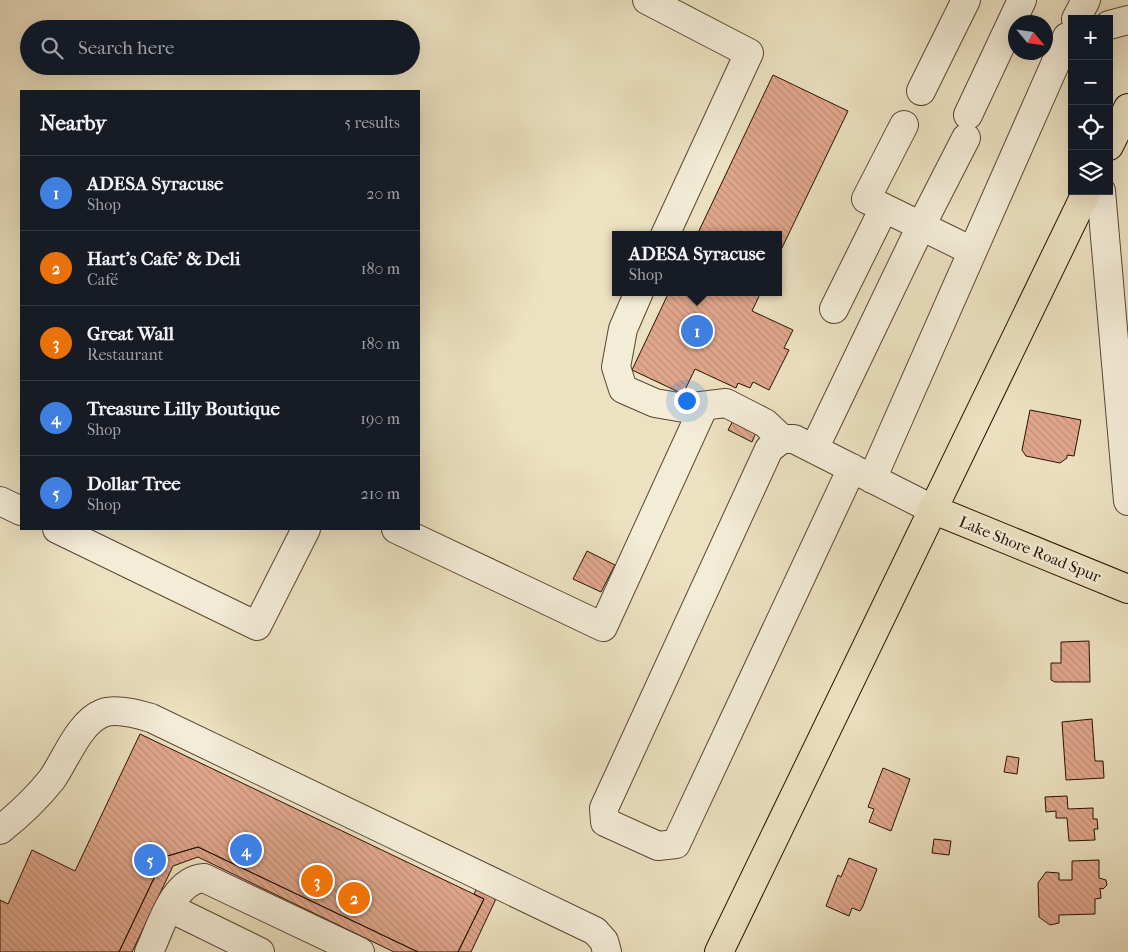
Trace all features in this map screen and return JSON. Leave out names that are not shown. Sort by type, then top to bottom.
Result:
[{"type":"main road","points":[[1113,138],[1128,108]]},
{"type":"main road","points":[[719,952],[1085,195]]},
{"type":"main road","name":"Lake Shore Road Spur","points":[[932,509],[1128,589]]},
{"type":"street","points":[[648,0],[748,53],[667,231]]},
{"type":"street","points":[[921,91],[966,0]]},
{"type":"street","points":[[814,449],[921,226],[1022,0]]},
{"type":"street","points":[[1079,15],[1086,0]]},
{"type":"street","points":[[1113,24],[1128,20]]},
{"type":"street","points":[[932,509],[862,473],[794,439],[782,439],[768,449],[604,808],[605,822],[658,846],[676,844],[682,835],[862,473],[972,252],[1068,39]]},
{"type":"street","points":[[904,125],[866,199],[972,252]]},
{"type":"street","points":[[1102,195],[1117,255],[1128,501]]},
{"type":"street","points":[[834,309],[884,208]]},
{"type":"street","points":[[637,296],[622,329],[616,367],[623,389],[655,403],[684,408],[726,403],[765,423],[782,439]]},
{"type":"street","points":[[398,530],[603,626],[704,406]]},
{"type":"street","points":[[0,501],[20,511]]},
{"type":"street","points":[[59,530],[257,626],[305,530]]},
{"type":"street","points":[[0,830],[18,816],[51,779],[85,726],[103,713],[128,712],[152,718],[596,931],[604,941],[608,952]]},
{"type":"street","points":[[149,952],[176,894],[185,884],[196,878],[204,878],[360,952]]},
{"type":"street","points":[[170,908],[260,952]]},
{"type":"building","points":[[773,75],[848,111],[782,248],[782,231],[699,231]]},
{"type":"building","points":[[667,296],[759,296],[752,311],[793,330],[784,348],[789,350],[769,390],[753,382],[750,388],[738,383],[736,388],[695,369],[683,394],[632,370]]},
{"type":"building","points":[[1030,410],[1081,420],[1074,456],[1067,455],[1067,458],[1060,463],[1026,456],[1022,450]]},
{"type":"building","points":[[735,417],[758,428],[752,442],[728,430]]},
{"type":"building","points":[[587,551],[615,565],[601,592],[573,579]]},
{"type":"building","points":[[1089,641],[1090,682],[1055,682],[1051,680],[1051,663],[1061,663],[1061,642]]},
{"type":"building","points":[[1092,719],[1095,761],[1103,761],[1104,778],[1066,780],[1062,722]]},
{"type":"building","points":[[140,734],[484,899],[458,952],[418,952],[198,847],[164,857],[119,952],[0,952],[0,900],[8,904],[32,850],[75,871]]},
{"type":"building","points":[[1007,756],[1019,758],[1017,774],[1004,772]]},
{"type":"building","points":[[883,768],[910,779],[891,831],[869,822],[874,809],[868,807]]},
{"type":"building","points":[[1067,796],[1068,809],[1093,808],[1093,819],[1097,819],[1098,829],[1094,829],[1095,840],[1069,841],[1067,818],[1056,818],[1056,811],[1046,812],[1045,797]]},
{"type":"building","points":[[934,839],[951,841],[949,855],[932,853]]},
{"type":"building","points":[[198,847],[418,952],[394,952],[198,857],[173,866],[132,952],[119,952],[164,857]]},
{"type":"building","points":[[849,858],[877,869],[863,906],[860,911],[852,908],[849,916],[826,906],[838,875],[841,877]]},
{"type":"building","points":[[1099,860],[1099,878],[1106,880],[1107,885],[1103,889],[1100,888],[1101,898],[1095,899],[1095,914],[1059,915],[1059,923],[1050,925],[1039,917],[1038,883],[1046,872],[1059,873],[1059,880],[1072,880],[1072,861]]},
{"type":"building","points":[[479,884],[495,897],[495,901],[471,952],[458,952],[484,899],[474,894]]},
{"type":"place","name":"ADESA Syracuse","points":[[697,331]]},
{"type":"place","name":"Treasure Lilly Boutique","points":[[246,850]]},
{"type":"place","name":"Dollar Tree","points":[[150,860]]},
{"type":"place","name":"Great Wall","points":[[317,881]]},
{"type":"place","name":"Hart's Cafe' & Deli","points":[[354,898]]}]
